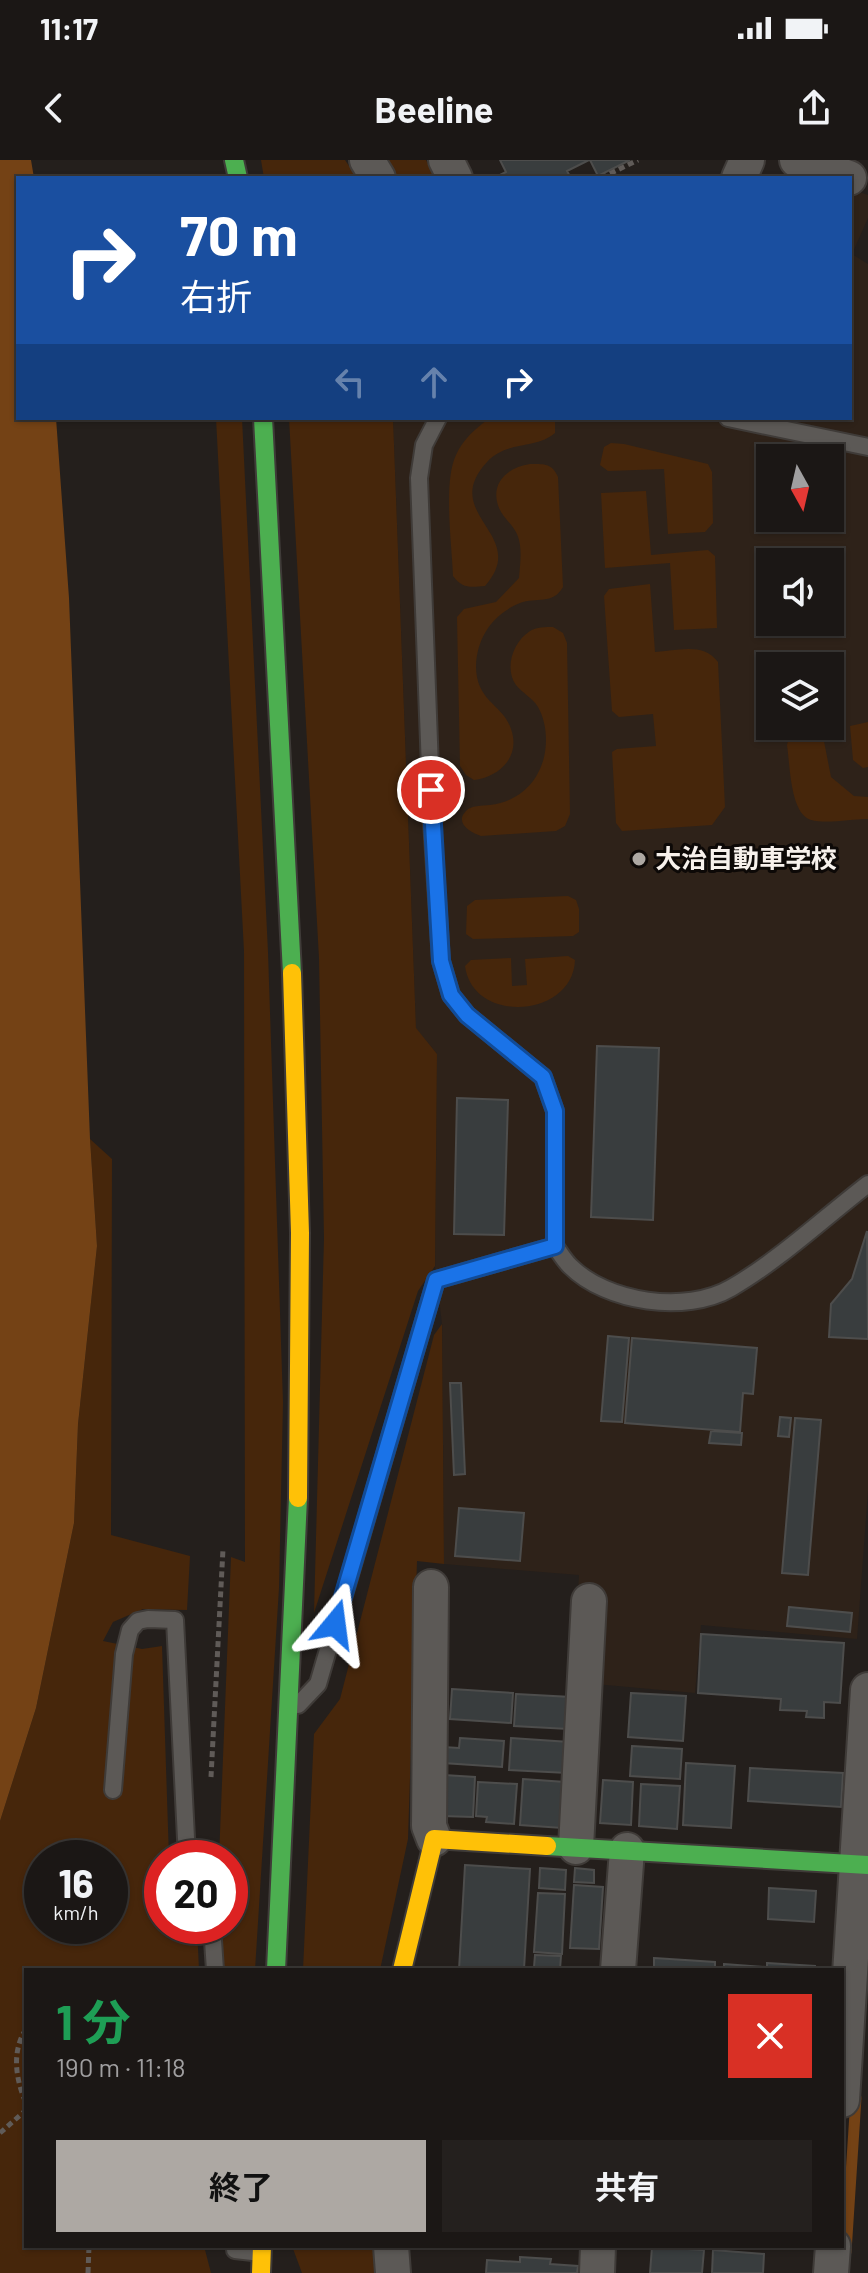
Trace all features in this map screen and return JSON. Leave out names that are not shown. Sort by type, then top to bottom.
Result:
[{"type":"street","points":[[797,160],[844,176]]},
{"type":"street","points":[[263,420],[291,953],[300,1236],[298,1510],[291,1712],[276,1968]]},
{"type":"street","points":[[402,1968],[434,1839],[429,1826],[431,1587]]},
{"type":"street","points":[[576,1847],[589,1601]]},
{"type":"street","points":[[844,2076],[862,1865],[868,1690]]},
{"type":"street","points":[[434,1839],[862,1865]]},
{"type":"street","points":[[618,1968],[627,1850]]},
{"type":"street","points":[[391,2248],[393,2273]]},
{"type":"street","points":[[597,2273],[598,2248]]},
{"type":"street","points":[[831,2273],[833,2248]]},
{"type":"street","points":[[261,2273],[262,2250]]},
{"type":"lane","points":[[437,420],[424,445],[419,478],[432,821],[441,961],[451,995],[467,1015],[543,1077],[555,1111],[555,1246],[571,1267],[606,1289],[639,1300],[693,1302],[729,1289],[868,1184]]},
{"type":"lane","points":[[738,420],[868,447]]},
{"type":"lane","points":[[291,1712],[318,1684],[436,1280],[555,1246]]},
{"type":"lane","points":[[113,1790],[124,1654],[130,1630],[138,1621],[175,1620],[186,1840]]},
{"type":"lane","points":[[213,1944],[215,1968]]},
{"type":"lane","points":[[235,2248],[262,2250]]},
{"type":"path","points":[[605,176],[638,160]]},
{"type":"path","points":[[211,1781],[223,1549]]},
{"type":"path","points":[[24,2035],[16,2069],[24,2096]]},
{"type":"path","points":[[0,2133],[24,2112]]},
{"type":"path","points":[[88,2273],[89,2248]]},
{"type":"shaded area","points":[[0,160],[31,160],[34,176],[16,176],[16,420],[56,420],[69,598],[97,1246],[78,1424],[74,1523],[36,1708],[0,1821]]},
{"type":"shaded area","points":[[261,160],[345,160],[356,176],[264,176]]},
{"type":"shaded area","points":[[385,160],[426,160],[434,176],[394,176]]},
{"type":"shaded area","name":"大治自動車学校","points":[[852,190],[868,195],[868,218],[852,254]]},
{"type":"shaded area","name":"大治自動車学校","points":[[852,254],[868,264],[868,1491],[857,1639],[701,1625],[695,1693],[595,1684],[578,1592],[579,1575],[444,1564],[442,1324],[435,1266],[437,1054],[416,1029],[393,420],[852,420]]},
{"type":"shaded area","points":[[216,420],[242,420],[268,952],[283,1402],[279,1588],[255,1968],[224,1968],[222,1944],[248,1944],[248,1840],[220,1840],[231,1557],[245,1562],[244,951]]},
{"type":"shaded area","points":[[289,420],[393,420],[416,1028],[437,1054],[435,1266],[418,1291],[314,1613],[324,1238],[319,958]]},
{"type":"shaded area","points":[[488,420],[555,422],[555,433],[539,442],[495,455],[475,480],[472,496],[498,552],[496,568],[485,586],[467,586],[453,576],[449,514],[452,467],[462,444]]},
{"type":"shaded area","points":[[611,443],[708,464],[712,472],[713,523],[705,532],[668,534],[664,469],[608,471],[600,465],[604,447]]},
{"type":"shaded area","points":[[530,464],[547,465],[558,477],[563,587],[549,598],[526,601],[510,608],[494,620],[483,636],[477,655],[477,678],[480,688],[507,721],[513,748],[506,764],[499,770],[474,780],[460,766],[457,617],[464,609],[496,602],[519,578],[519,540],[499,508],[497,491],[502,478],[508,473]]},
{"type":"shaded area","points":[[646,491],[651,555],[708,550],[715,556],[717,628],[674,630],[670,563],[605,568],[601,493]]},
{"type":"shaded area","points":[[650,584],[655,652],[697,650],[718,662],[725,807],[712,825],[622,831],[616,823],[612,752],[656,746],[653,714],[619,717],[612,711],[604,596],[609,589]]},
{"type":"shaded area","points":[[553,627],[563,633],[567,643],[570,814],[565,826],[556,831],[481,836],[463,823],[466,811],[516,797],[535,778],[543,761],[546,741],[541,713],[516,685],[511,663],[515,648],[524,636],[535,629]]},
{"type":"shaded area","points":[[868,722],[868,767],[863,768],[853,760],[850,726]]},
{"type":"shaded area","points":[[788,740],[824,740],[831,777],[854,796],[868,797],[868,819],[817,821],[804,816],[792,787]]},
{"type":"shaded area","points":[[568,896],[576,900],[579,909],[579,932],[573,936],[473,939],[466,934],[467,906],[475,900]]},
{"type":"shaded area","points":[[568,956],[575,960],[570,979],[558,994],[541,1003],[522,1007],[503,1005],[485,998],[472,985],[465,966],[471,960],[511,958],[512,986],[527,985],[525,959]]},
{"type":"shaded area","points":[[90,1139],[112,1159],[111,1535],[190,1556],[187,1610],[143,1609],[113,1622],[103,1641],[142,1649],[162,1646],[168,1840],[144,1840],[144,1944],[198,1944],[199,1968],[24,1968],[24,2248],[205,2248],[211,2273],[0,2273],[0,1821],[36,1708],[74,1523],[78,1424],[97,1246]]},
{"type":"shaded area","points":[[442,1324],[444,1564],[417,1561],[408,1839],[380,1968],[303,1968],[314,1734],[340,1699],[434,1335]]},
{"type":"shaded area","points":[[293,2248],[375,2248],[378,2273],[302,2273]]},
{"type":"building","points":[[500,160],[589,160],[567,171],[570,176],[500,175],[506,172]]},
{"type":"building","points":[[590,160],[630,160],[598,176]]},
{"type":"building","points":[[597,1046],[659,1048],[653,1220],[591,1217]]},
{"type":"building","points":[[457,1098],[508,1100],[504,1235],[454,1234]]},
{"type":"building","points":[[867,1231],[868,1339],[829,1337],[831,1304],[852,1279]]},
{"type":"building","points":[[608,1336],[629,1338],[622,1422],[601,1421]]},
{"type":"building","points":[[632,1338],[757,1348],[753,1394],[743,1393],[740,1432],[625,1423]]},
{"type":"building","points":[[450,1383],[461,1383],[465,1474],[454,1475]]},
{"type":"building","points":[[780,1417],[791,1418],[789,1437],[778,1436]]},
{"type":"building","points":[[795,1418],[821,1420],[808,1575],[782,1573]]},
{"type":"building","points":[[711,1431],[742,1433],[741,1445],[709,1443]]},
{"type":"building","points":[[459,1508],[524,1513],[520,1561],[455,1556]]},
{"type":"building","points":[[789,1607],[852,1613],[850,1632],[787,1626]]},
{"type":"building","points":[[701,1634],[844,1643],[840,1703],[824,1702],[824,1718],[806,1717],[807,1711],[780,1710],[781,1699],[698,1693]]},
{"type":"building","points":[[452,1689],[513,1693],[511,1723],[450,1719]]},
{"type":"building","points":[[631,1693],[686,1696],[683,1741],[628,1737]]},
{"type":"building","points":[[516,1694],[571,1697],[568,1729],[514,1726]]},
{"type":"building","points":[[460,1738],[504,1741],[502,1767],[443,1763],[444,1747],[459,1748]]},
{"type":"building","points":[[511,1738],[569,1742],[567,1773],[509,1770]]},
{"type":"building","points":[[632,1746],[682,1749],[680,1779],[630,1776]]},
{"type":"building","points":[[686,1763],[735,1766],[731,1828],[683,1825]]},
{"type":"building","points":[[750,1768],[843,1773],[841,1807],[748,1801]]},
{"type":"building","points":[[444,1775],[475,1777],[473,1817],[442,1816]]},
{"type":"building","points":[[523,1779],[565,1782],[562,1828],[520,1825]]},
{"type":"building","points":[[603,1780],[633,1782],[631,1825],[600,1823]]},
{"type":"building","points":[[478,1782],[517,1784],[514,1824],[486,1822],[487,1817],[476,1816]]},
{"type":"building","points":[[641,1784],[680,1786],[677,1829],[639,1826]]},
{"type":"building","points":[[465,1865],[530,1869],[524,1968],[459,1968]]},
{"type":"building","points":[[540,1868],[566,1870],[565,1890],[539,1888]]},
{"type":"building","points":[[575,1868],[594,1870],[594,1883],[574,1882]]},
{"type":"building","points":[[574,1885],[603,1887],[599,1949],[570,1948]]},
{"type":"building","points":[[769,1888],[816,1891],[814,1922],[768,1919]]},
{"type":"building","points":[[538,1893],[565,1894],[562,1954],[534,1952]]},
{"type":"building","points":[[535,1955],[561,1956],[560,1968],[534,1967]]},
{"type":"building","points":[[654,1958],[715,1962],[715,1968],[654,1968]]},
{"type":"building","points":[[767,1963],[815,1966],[815,1968],[767,1968]]},
{"type":"building","points":[[724,1964],[765,1967],[765,1968],[724,1968]]},
{"type":"building","points":[[652,2248],[704,2250],[702,2273],[650,2273]]},
{"type":"building","points":[[713,2250],[764,2254],[763,2273],[712,2273]]},
{"type":"building","points":[[520,2257],[551,2259],[550,2264],[578,2266],[577,2273],[486,2273],[487,2260],[520,2262]]},
{"type":"waterway","points":[[846,2252],[856,2098]]},
{"type":"traffic: fast","points":[[234,160],[238,176]]},
{"type":"traffic: fast","points":[[263,420],[292,973]]},
{"type":"traffic: fast","points":[[276,1968],[298,1498]]},
{"type":"traffic: fast","points":[[547,1846],[868,1865]]},
{"type":"traffic: slow","points":[[292,973],[300,1233],[298,1498]]},
{"type":"traffic: slow","points":[[402,1968],[434,1839],[547,1846]]},
{"type":"traffic: slow","points":[[261,2273],[262,2248]]},
{"type":"place","name":"大治自動車学校","points":[[639,859]]},
{"type":"route","points":[[335,1624],[436,1280],[555,1246],[555,1111],[543,1077],[467,1015],[451,995],[441,961],[431,790]]}]
